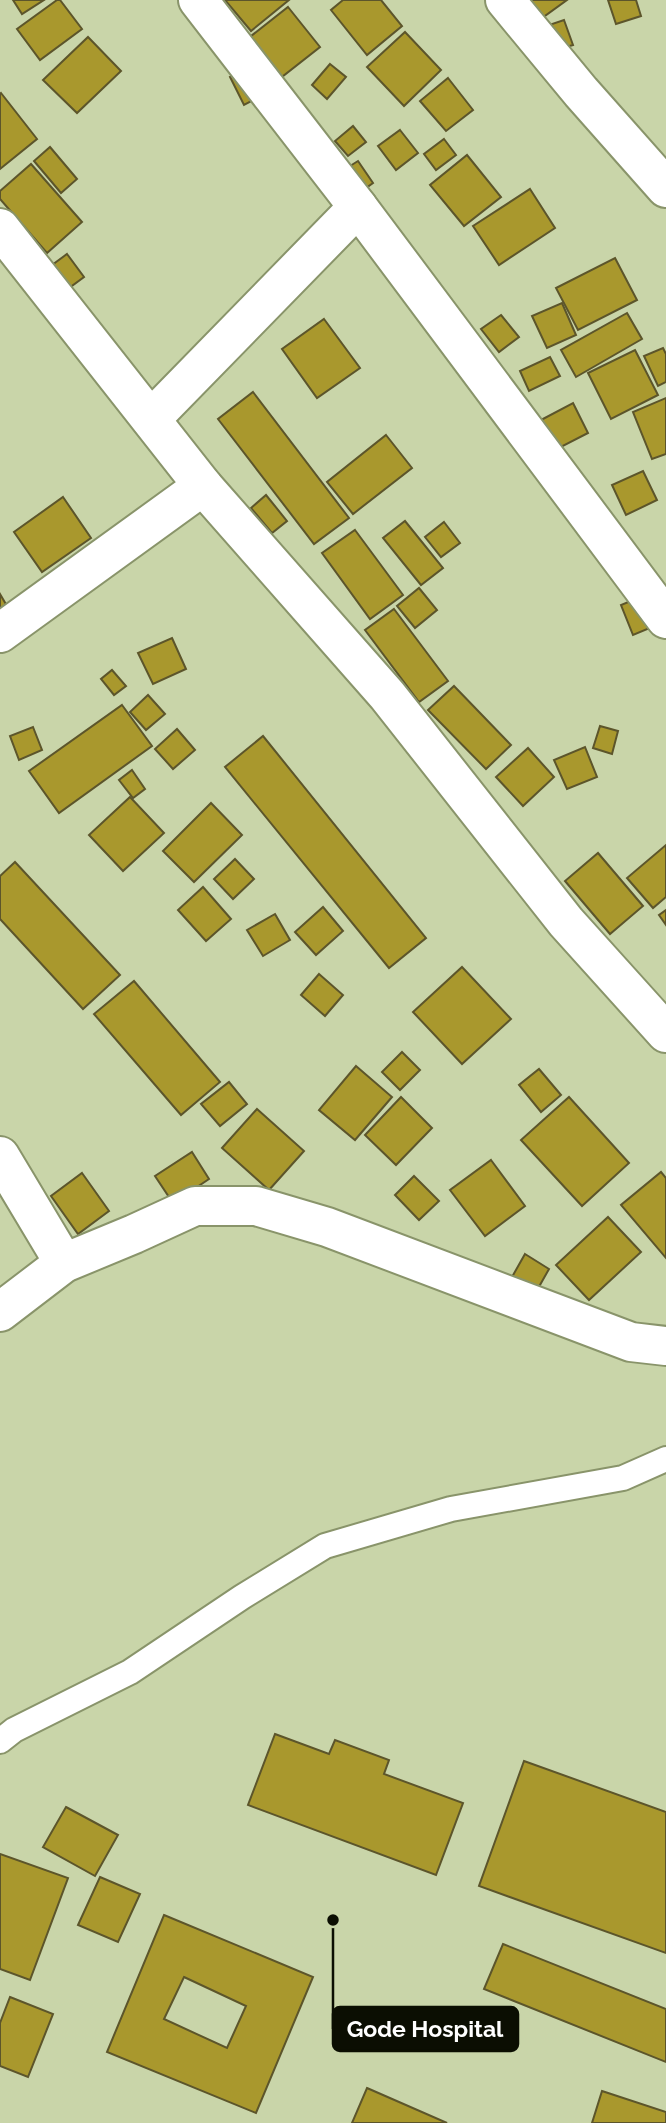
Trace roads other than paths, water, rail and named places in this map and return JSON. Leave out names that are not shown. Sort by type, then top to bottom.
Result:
[{"type":"street","points":[[198,0],[358,207],[666,619]]},
{"type":"street","points":[[505,0],[581,93],[666,188]]},
{"type":"street","points":[[150,419],[358,207]]},
{"type":"street","points":[[0,228],[203,486],[387,695],[566,922],[666,1033]]},
{"type":"street","points":[[0,633],[203,486]]},
{"type":"street","points":[[0,1156],[64,1263]]},
{"type":"street","points":[[0,1312],[64,1263],[195,1206],[256,1206],[327,1227],[631,1342],[666,1346]]},
{"type":"lane","points":[[0,1741],[14,1730],[130,1672],[242,1597],[325,1546],[451,1509],[623,1478],[666,1459]]},
{"type":"place","name":"Gode Hospital","points":[[333,1920]]}]
